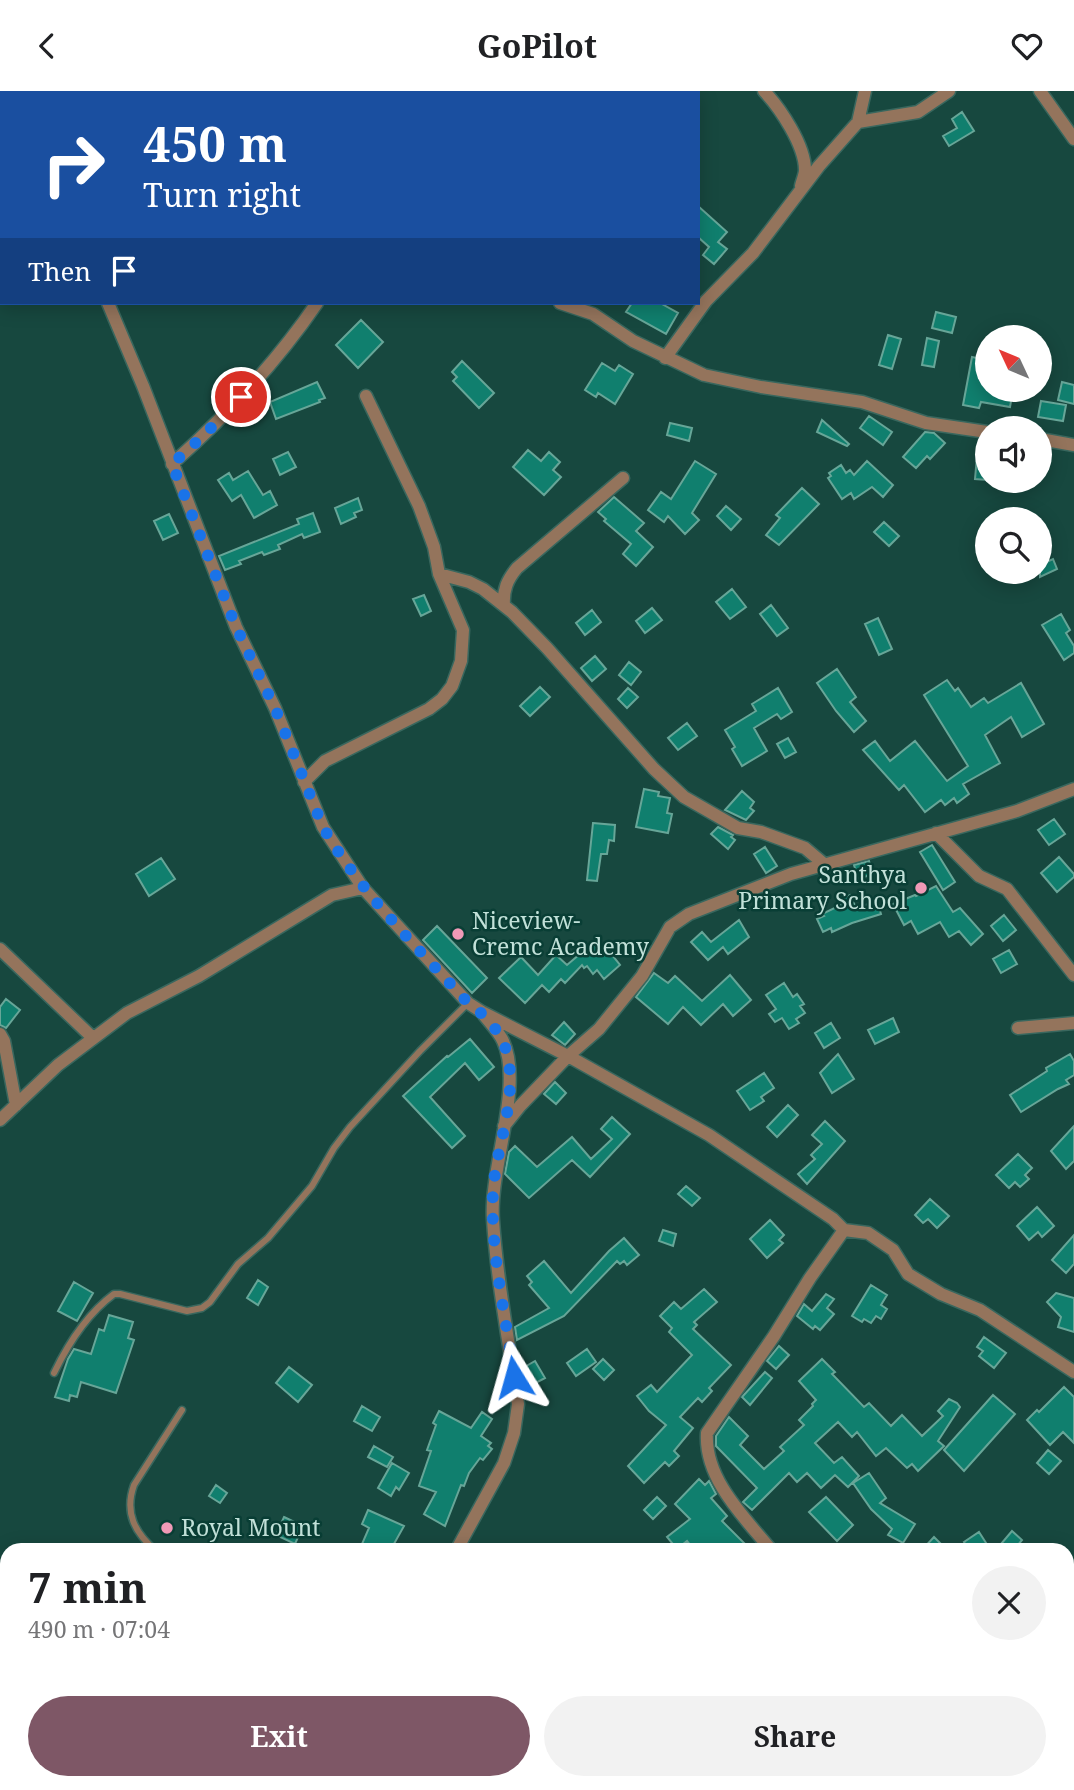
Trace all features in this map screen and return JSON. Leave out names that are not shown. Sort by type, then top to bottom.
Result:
[{"type":"street","points":[[764,91],[778,107],[802,151],[805,171],[799,193]]},
{"type":"street","points":[[665,358],[705,301],[754,253],[858,122],[864,91]]},
{"type":"street","points":[[858,122],[918,112],[948,91]]},
{"type":"street","points":[[1040,91],[1074,139]]},
{"type":"street","points":[[109,305],[236,627],[275,708],[323,827],[363,888],[468,1003],[709,1135],[833,1219],[844,1230],[868,1233],[893,1250],[908,1274],[941,1294],[980,1310],[1074,1372]]},
{"type":"street","points":[[172,464],[260,377],[287,347],[316,305]]},
{"type":"street","points":[[566,305],[593,314],[633,341],[704,375],[761,387],[862,402],[926,423],[975,430]]},
{"type":"street","points":[[304,782],[325,761],[429,709],[442,699],[452,686],[461,661],[463,630],[439,574],[434,547],[419,506],[366,396]]},
{"type":"street","points":[[1052,441],[1074,445]]},
{"type":"street","points":[[504,605],[503,593],[507,581],[517,568],[623,478]]},
{"type":"street","points":[[439,574],[476,585],[504,605],[547,648],[654,769],[684,797],[738,828],[761,832],[805,848],[824,864]]},
{"type":"street","points":[[504,1126],[568,1056],[599,1029],[642,976],[670,927],[689,914],[791,874],[1017,811],[1074,789]]},
{"type":"street","points":[[936,833],[979,876],[1007,889],[1074,975]]},
{"type":"street","points":[[0,1120],[58,1065],[138,1006],[199,976],[332,895],[363,888]]},
{"type":"street","points":[[0,949],[93,1038]]},
{"type":"street","points":[[460,1543],[503,1463],[514,1433],[518,1404],[492,1218],[510,1081],[509,1062],[503,1041],[482,1012]]},
{"type":"street","points":[[1018,1028],[1074,1023]]},
{"type":"street","points":[[0,1034],[4,1041],[16,1105]]},
{"type":"street","points":[[765,1543],[731,1504],[711,1458],[707,1433],[844,1230]]},
{"type":"lane","points":[[54,1373],[66,1347],[114,1294],[187,1311],[202,1308],[210,1302],[238,1264],[268,1238],[312,1186],[350,1127],[468,1003]]},
{"type":"lane","points":[[147,1543],[132,1522],[130,1496],[134,1485],[182,1410]]},
{"type":"building","points":[[962,112],[974,131],[949,146],[943,136],[957,128],[952,119]]},
{"type":"building","points":[[700,208],[727,232],[718,242],[727,249],[714,264],[703,255],[709,247],[700,239]]},
{"type":"building","points":[[631,305],[664,305],[678,313],[666,334],[626,312]]},
{"type":"building","points":[[936,312],[956,317],[952,333],[932,328]]},
{"type":"building","points":[[361,320],[383,342],[358,368],[336,345]]},
{"type":"building","points":[[888,335],[901,339],[892,369],[879,365]]},
{"type":"building","points":[[927,338],[939,341],[934,367],[922,365]]},
{"type":"building","points":[[972,357],[975,358],[975,403],[981,403],[979,408],[963,405]]},
{"type":"building","points":[[462,361],[494,393],[479,408],[453,381],[457,377],[452,372]]},
{"type":"building","points":[[602,363],[615,371],[619,365],[633,374],[615,404],[598,393],[596,397],[585,390]]},
{"type":"building","points":[[317,382],[325,398],[276,419],[270,402]]},
{"type":"building","points":[[1062,382],[1074,385],[1074,404],[1058,400]]},
{"type":"building","points":[[987,403],[1011,403],[1010,407]]},
{"type":"building","points":[[1041,403],[1066,405],[1063,421],[1052,419],[1052,416],[1038,416]]},
{"type":"building","points":[[869,416],[892,432],[883,445],[860,428]]},
{"type":"building","points":[[822,420],[849,444],[847,446],[817,432]]},
{"type":"building","points":[[670,423],[692,428],[689,441],[667,435]]},
{"type":"building","points":[[925,432],[934,433],[945,443],[930,459],[927,456],[916,468],[903,457]]},
{"type":"building","points":[[528,450],[541,461],[549,452],[560,462],[553,470],[561,477],[544,495],[513,467]]},
{"type":"building","points":[[288,452],[296,467],[280,475],[273,459]]},
{"type":"building","points":[[695,461],[716,474],[692,513],[699,520],[685,534],[668,516],[664,522],[648,510],[661,492],[671,499]]},
{"type":"building","points":[[867,461],[893,485],[883,497],[872,487],[854,499],[851,493],[842,499],[828,478],[831,476],[829,473],[841,465],[846,473],[850,470],[854,475]]},
{"type":"building","points":[[248,471],[263,495],[270,491],[277,505],[254,518],[241,495],[232,501],[218,480],[229,473],[233,480]]},
{"type":"building","points":[[802,488],[819,504],[779,545],[766,535],[780,518],[776,515]]},
{"type":"building","points":[[614,497],[644,523],[636,531],[653,547],[636,566],[623,554],[631,544],[604,521],[606,519],[598,512]]},
{"type":"building","points":[[358,498],[362,510],[354,513],[356,517],[341,524],[335,508]]},
{"type":"building","points":[[726,506],[741,519],[731,530],[717,516]]},
{"type":"building","points":[[313,513],[320,532],[304,538],[302,534],[278,545],[280,549],[264,555],[262,552],[225,570],[219,556],[299,524],[297,519]]},
{"type":"building","points":[[169,514],[178,533],[163,540],[154,521]]},
{"type":"building","points":[[884,522],[899,536],[889,546],[874,532]]},
{"type":"building","points":[[1052,559],[1057,569],[1052,571]]},
{"type":"building","points":[[732,589],[746,607],[730,619],[716,602]]},
{"type":"building","points":[[424,595],[431,611],[421,616],[413,599]]},
{"type":"building","points":[[771,605],[788,628],[777,636],[760,614]]},
{"type":"building","points":[[652,608],[662,620],[645,633],[636,621]]},
{"type":"building","points":[[592,610],[601,622],[585,635],[576,623]]},
{"type":"building","points":[[1061,614],[1070,630],[1066,633],[1074,646],[1074,653],[1064,660],[1042,625]]},
{"type":"building","points":[[878,618],[892,649],[879,655],[865,624]]},
{"type":"building","points":[[595,656],[606,669],[592,681],[581,668]]},
{"type":"building","points":[[629,662],[641,672],[631,685],[619,675]]},
{"type":"building","points":[[837,669],[856,697],[850,702],[866,721],[854,732],[817,683]]},
{"type":"building","points":[[947,680],[955,691],[958,688],[971,707],[984,698],[988,703],[1021,683],[1044,724],[1022,737],[1011,717],[985,735],[1000,763],[963,784],[969,794],[957,803],[954,798],[945,805],[941,800],[925,812],[904,785],[899,790],[863,750],[875,741],[890,761],[915,741],[947,781],[968,766],[924,695]]},
{"type":"building","points":[[540,687],[550,697],[530,716],[520,706]]},
{"type":"building","points":[[628,688],[638,697],[627,708],[618,699]]},
{"type":"building","points":[[778,688],[792,712],[781,719],[777,714],[754,728],[767,751],[742,766],[725,730],[756,711],[752,704]]},
{"type":"building","points":[[687,723],[697,736],[678,750],[668,738]]},
{"type":"building","points":[[788,738],[796,752],[785,758],[777,744]]},
{"type":"building","points":[[644,789],[670,798],[667,813],[672,814],[668,833],[636,827]]},
{"type":"building","points":[[742,791],[754,802],[750,808],[754,811],[746,820],[725,810]]},
{"type":"building","points":[[1054,819],[1065,834],[1049,845],[1038,830]]},
{"type":"building","points":[[593,823],[615,825],[614,841],[609,840],[607,854],[601,854],[597,881],[587,880]]},
{"type":"building","points":[[718,827],[733,835],[731,837],[735,840],[728,849],[711,834]]},
{"type":"building","points":[[932,845],[955,882],[943,890],[920,852]]},
{"type":"building","points":[[765,847],[777,866],[766,873],[754,854]]},
{"type":"building","points":[[1059,857],[1074,877],[1057,892],[1041,873]]},
{"type":"building","points":[[161,858],[175,879],[149,896],[136,874]]},
{"type":"building","points":[[869,861],[873,874],[858,879],[854,865]]},
{"type":"building","points":[[936,886],[953,912],[960,908],[983,934],[971,945],[959,931],[949,937],[940,922],[918,934],[911,921],[904,925],[893,904]]},
{"type":"building","points":[[850,895],[856,908],[877,901],[881,914],[832,932],[831,928],[823,932],[817,919],[841,905],[839,900]]},
{"type":"building","points":[[1004,915],[1016,930],[1003,941],[991,926]]},
{"type":"building","points":[[739,920],[749,937],[728,954],[723,947],[708,960],[691,942],[702,932],[711,942]]},
{"type":"building","points":[[437,926],[487,978],[472,993],[423,940]]},
{"type":"building","points":[[593,943],[599,950],[604,945],[620,965],[604,979],[597,970],[593,974],[587,966],[584,968],[582,965],[565,983],[561,979],[549,992],[542,985],[525,1003],[499,978],[521,957],[538,975],[556,955],[567,965]]},
{"type":"building","points":[[1009,950],[1017,964],[1001,973],[993,959]]},
{"type":"building","points":[[654,973],[668,983],[675,976],[702,1001],[730,975],[751,1000],[733,1016],[723,1004],[701,1025],[683,1007],[668,1024],[636,997]]},
{"type":"building","points":[[784,983],[793,997],[797,994],[804,1004],[800,1006],[805,1013],[796,1019],[799,1023],[789,1029],[782,1018],[775,1022],[769,1014],[776,1009],[766,995]]},
{"type":"building","points":[[6,999],[20,1010],[6,1028],[0,1025],[0,1007]]},
{"type":"building","points":[[893,1018],[899,1032],[875,1044],[868,1030]]},
{"type":"building","points":[[564,1022],[575,1034],[565,1045],[552,1035]]},
{"type":"building","points":[[831,1023],[840,1038],[824,1048],[815,1033]]},
{"type":"building","points":[[470,1039],[494,1067],[479,1080],[465,1063],[430,1097],[465,1136],[452,1148],[403,1096]]},
{"type":"building","points":[[838,1054],[854,1079],[832,1093],[820,1073]]},
{"type":"building","points":[[1070,1054],[1074,1061],[1074,1075],[1066,1080],[1069,1084],[1021,1112],[1010,1095]]},
{"type":"building","points":[[764,1073],[774,1088],[761,1097],[764,1101],[750,1110],[737,1091]]},
{"type":"building","points":[[555,1082],[566,1093],[556,1104],[544,1094]]},
{"type":"building","points":[[788,1105],[798,1115],[777,1137],[767,1127]]},
{"type":"building","points":[[612,1117],[630,1134],[590,1177],[572,1160],[529,1198],[505,1174],[509,1152],[515,1146],[537,1167],[572,1137],[591,1159],[612,1139],[601,1129]]},
{"type":"building","points":[[825,1121],[845,1141],[807,1184],[798,1174],[815,1159],[811,1155],[822,1144],[812,1135]]},
{"type":"building","points":[[1074,1126],[1074,1161],[1066,1169],[1051,1151]]},
{"type":"building","points":[[1018,1154],[1032,1168],[1025,1175],[1029,1179],[1020,1187],[1015,1182],[1009,1188],[996,1175]]},
{"type":"building","points":[[686,1186],[700,1198],[692,1206],[678,1194]]},
{"type":"building","points":[[930,1199],[949,1216],[937,1228],[928,1219],[923,1223],[915,1215]]},
{"type":"building","points":[[1037,1207],[1054,1226],[1042,1237],[1038,1232],[1029,1240],[1017,1226]]},
{"type":"building","points":[[770,1220],[784,1235],[779,1240],[783,1243],[767,1258],[750,1239]]},
{"type":"building","points":[[663,1230],[676,1234],[673,1246],[659,1241]]},
{"type":"building","points":[[1074,1235],[1074,1264],[1066,1273],[1052,1260]]},
{"type":"building","points":[[624,1238],[639,1255],[627,1265],[624,1261],[620,1264],[617,1261],[564,1316],[517,1340],[515,1327],[549,1308],[529,1285],[532,1282],[527,1276],[544,1261],[571,1293]]},
{"type":"building","points":[[258,1280],[268,1287],[258,1305],[247,1298]]},
{"type":"building","points":[[74,1282],[93,1293],[77,1321],[58,1311]]},
{"type":"building","points":[[871,1285],[887,1295],[881,1305],[887,1309],[881,1319],[876,1316],[871,1323],[864,1319],[862,1322],[852,1316]]},
{"type":"building","points":[[704,1289],[717,1302],[694,1322],[697,1325],[693,1329],[731,1365],[709,1388],[712,1391],[702,1402],[698,1398],[680,1417],[693,1428],[674,1451],[679,1456],[669,1466],[665,1462],[644,1483],[628,1466],[666,1425],[649,1411],[637,1396],[651,1385],[657,1392],[692,1355],[669,1332],[672,1328],[660,1316],[674,1302],[681,1309]]},
{"type":"building","points":[[1056,1293],[1074,1298],[1074,1332],[1058,1327],[1061,1317],[1047,1302]]},
{"type":"building","points":[[826,1294],[834,1299],[827,1308],[834,1314],[820,1330],[815,1326],[813,1329],[797,1316],[804,1304],[812,1311]]},
{"type":"building","points":[[109,1315],[133,1322],[128,1338],[134,1340],[116,1393],[81,1382],[77,1397],[70,1395],[69,1401],[55,1397],[74,1349],[91,1354],[99,1329],[104,1331]]},
{"type":"building","points":[[984,1337],[1006,1353],[994,1368],[979,1356],[983,1351],[977,1347]]},
{"type":"building","points":[[779,1346],[789,1355],[776,1369],[767,1361]]},
{"type":"building","points":[[587,1349],[596,1362],[576,1376],[567,1363]]},
{"type":"building","points":[[603,1359],[614,1370],[604,1380],[593,1369]]},
{"type":"building","points":[[822,1359],[835,1372],[832,1374],[864,1407],[869,1403],[891,1426],[902,1415],[922,1436],[943,1416],[938,1411],[949,1399],[957,1403],[960,1407],[938,1441],[944,1446],[918,1471],[912,1464],[907,1468],[886,1448],[876,1456],[857,1432],[852,1437],[838,1422],[815,1443],[834,1463],[842,1457],[859,1476],[848,1487],[835,1475],[821,1488],[807,1473],[797,1482],[789,1473],[752,1510],[743,1502],[757,1488],[716,1446],[716,1436],[729,1417],[748,1436],[740,1445],[764,1469],[784,1451],[780,1447],[804,1425],[799,1420],[816,1400],[799,1381]]},
{"type":"building","points":[[535,1361],[545,1378],[532,1385],[523,1368]]},
{"type":"building","points":[[289,1367],[312,1385],[298,1402],[276,1383]]},
{"type":"building","points":[[765,1372],[772,1378],[750,1405],[742,1397]]},
{"type":"building","points":[[1064,1387],[1074,1397],[1074,1443],[1063,1432],[1050,1445],[1027,1420]]},
{"type":"building","points":[[993,1395],[1015,1414],[964,1471],[944,1450]]},
{"type":"building","points":[[362,1406],[380,1417],[372,1431],[354,1421]]},
{"type":"building","points":[[439,1411],[471,1428],[482,1412],[492,1419],[481,1436],[491,1443],[488,1446],[492,1449],[483,1460],[480,1458],[469,1473],[464,1486],[461,1485],[445,1526],[424,1514],[436,1492],[419,1486],[431,1451],[427,1450],[436,1425],[433,1423]]},
{"type":"building","points":[[374,1446],[393,1457],[387,1467],[368,1457]]},
{"type":"building","points":[[1048,1450],[1061,1461],[1049,1474],[1037,1463]]},
{"type":"building","points":[[392,1463],[409,1473],[399,1490],[396,1487],[391,1496],[378,1488]]},
{"type":"building","points":[[869,1473],[886,1498],[880,1503],[915,1524],[903,1543],[888,1535],[892,1529],[871,1509],[853,1483]]},
{"type":"building","points":[[699,1479],[705,1485],[709,1481],[716,1494],[711,1498],[727,1516],[722,1521],[744,1543],[672,1543],[667,1537],[690,1519],[675,1504]]},
{"type":"building","points":[[216,1485],[227,1493],[220,1503],[209,1496]]},
{"type":"building","points":[[657,1497],[666,1506],[653,1519],[644,1510]]},
{"type":"building","points":[[826,1497],[853,1525],[837,1541],[809,1512]]},
{"type":"building","points":[[368,1510],[404,1526],[394,1543],[362,1543],[369,1528],[362,1524]]},
{"type":"building","points":[[284,1517],[303,1526],[295,1543],[276,1535]]},
{"type":"building","points":[[1012,1531],[1022,1540],[1020,1543],[1002,1543]]},
{"type":"building","points":[[979,1532],[986,1543],[965,1543]]},
{"type":"building","points":[[934,1537],[940,1543],[928,1543]]},
{"type":"place","name":"Santhya Primary School","points":[[921,888]]},
{"type":"place","name":"Niceview- Cremc Academy","points":[[458,934]]},
{"type":"place","name":"Royal Mount","points":[[167,1528]]},
{"type":"route","points":[[241,397],[172,464],[236,627],[275,708],[323,827],[333,845],[363,888],[468,1003],[482,1012],[503,1041],[509,1062],[510,1081],[492,1218],[514,1377]]}]
